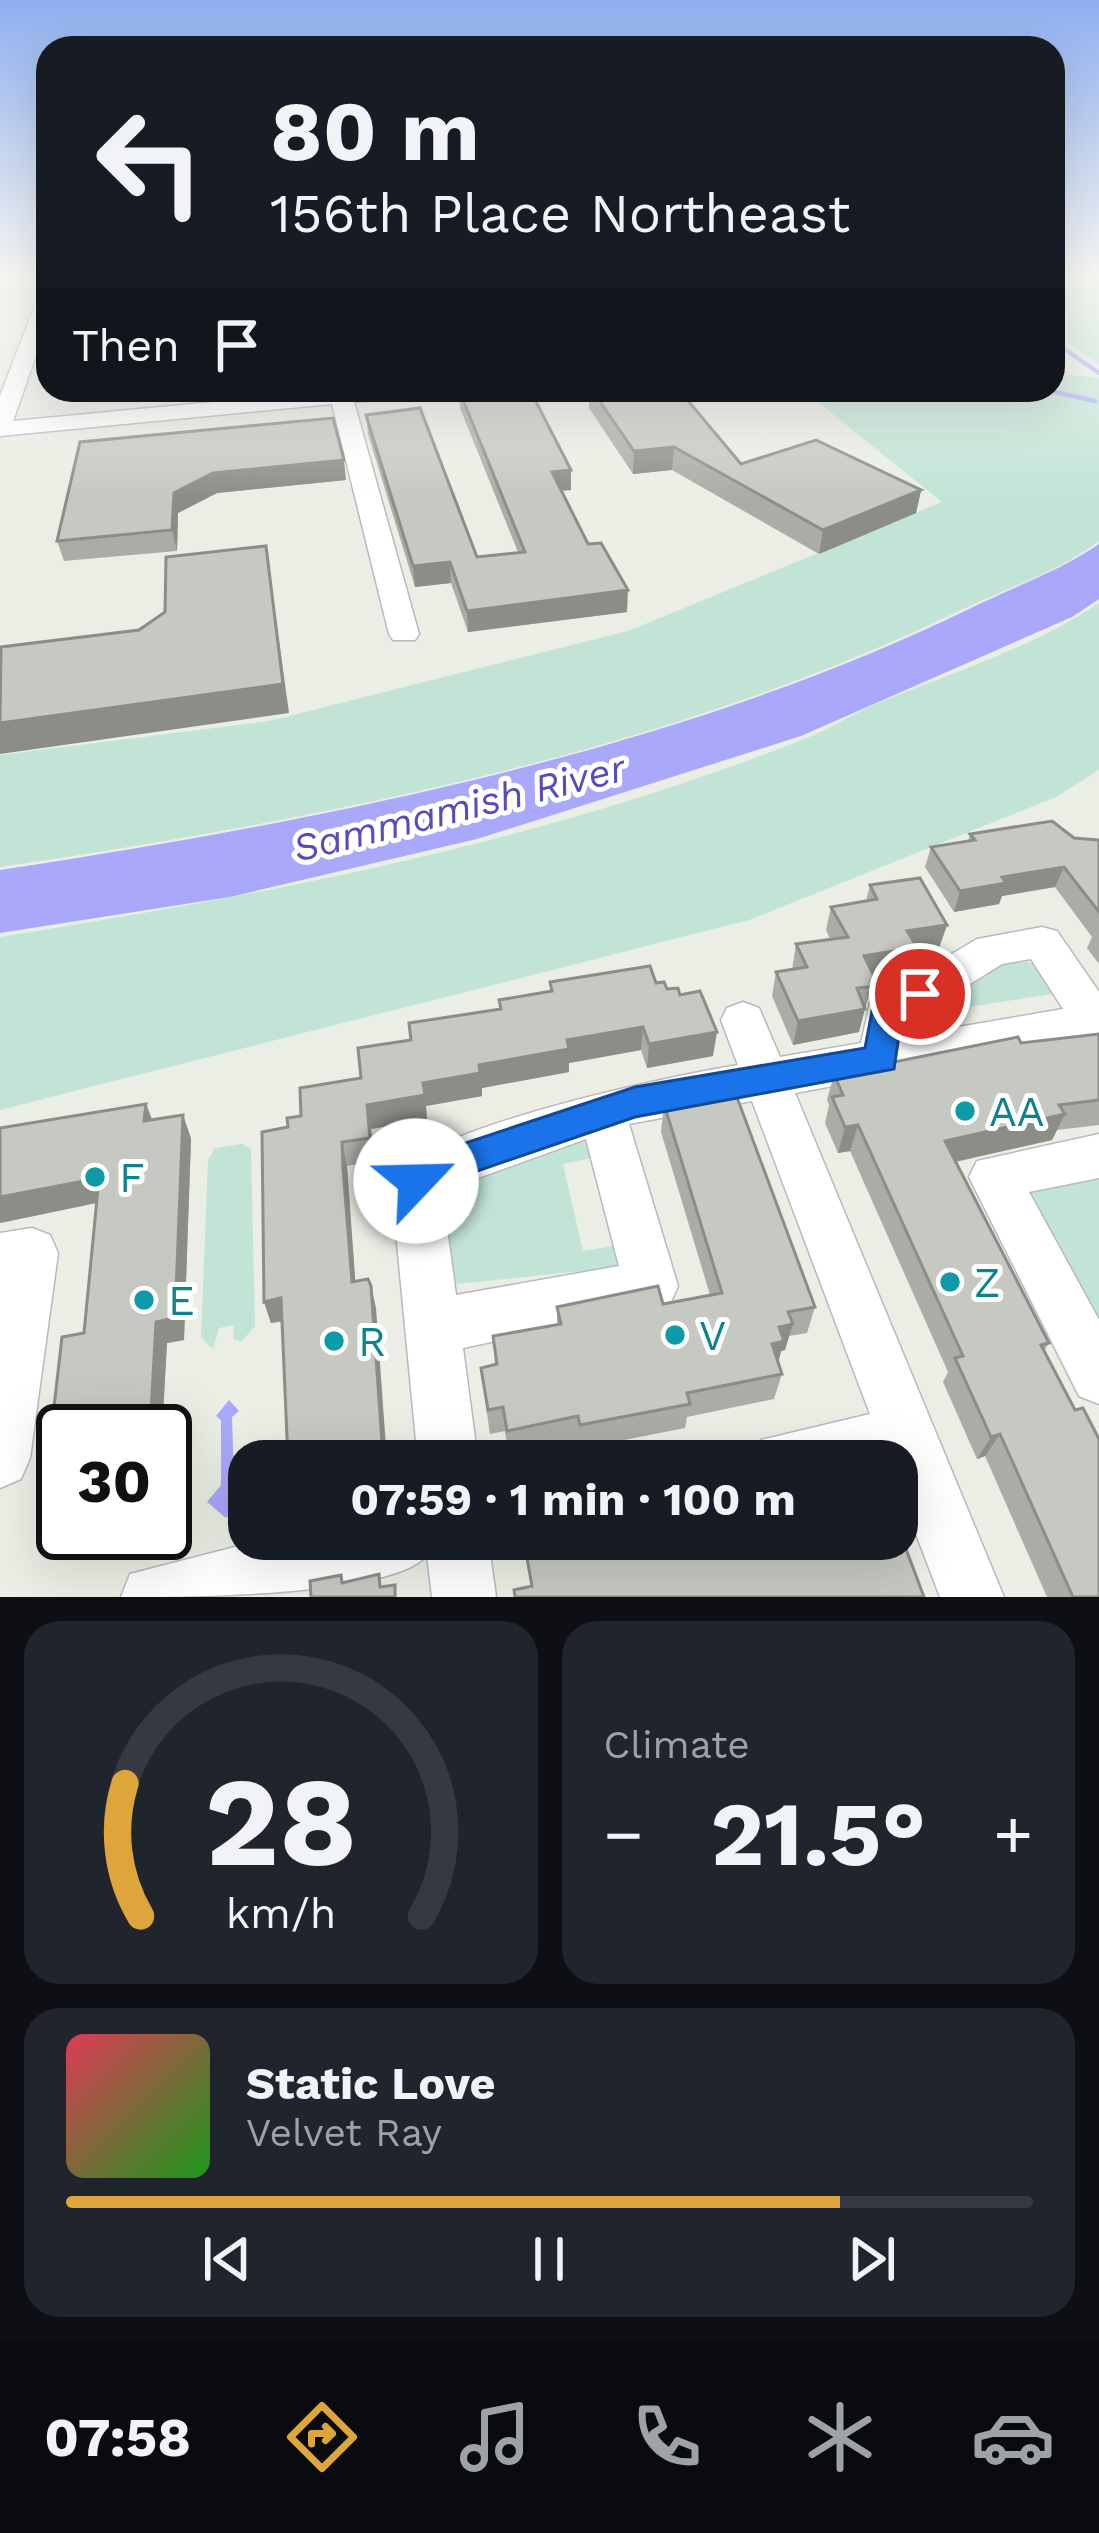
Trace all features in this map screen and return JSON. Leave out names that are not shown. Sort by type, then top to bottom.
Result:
[{"type":"street","points":[[28,350],[0,428],[277,402]]},
{"type":"street","points":[[343,402],[404,634]]},
{"type":"street","points":[[445,1440],[416,1181],[436,1168],[602,1111],[765,1076],[882,1059],[1097,1023],[1042,942],[992,950],[885,1015],[882,1059]]},
{"type":"street","points":[[743,1020],[972,1597]]},
{"type":"street","points":[[432,1328],[651,1286],[602,1111]]},
{"type":"street","points":[[1099,1156],[994,1177],[1099,1376]]},
{"type":"street","points":[[0,1458],[16,1256]]},
{"type":"street","points":[[886,1440],[906,1436]]},
{"type":"street","points":[[153,1597],[228,1588],[329,1560]]},
{"type":"street","points":[[460,1560],[464,1597]]},
{"type":"green space","points":[[1078,350],[1099,350],[1099,364]]},
{"type":"green space","points":[[1065,374],[1099,378],[1099,541],[1032,579],[848,660],[612,742],[368,802],[0,867],[0,755],[269,721],[628,631],[942,502],[818,402],[1065,402]]},
{"type":"green space","points":[[1099,603],[1099,770],[1056,797],[749,920],[0,1110],[0,937],[305,882],[607,807],[812,736],[876,704],[1018,647]]},
{"type":"green space","points":[[1028,962],[1040,967],[1055,990],[1052,994],[910,1016],[992,963]]},
{"type":"green space","points":[[588,1134],[592,1158],[563,1164],[583,1251],[614,1246],[621,1267],[456,1284],[438,1192]]},
{"type":"green space","points":[[242,1144],[251,1149],[255,1326],[241,1342],[233,1339],[234,1325],[219,1328],[213,1349],[201,1338],[208,1160],[215,1148]]},
{"type":"green space","points":[[1099,1168],[1099,1328],[1026,1188]]},
{"type":"water","name":"Sammamish River","points":[[1099,544],[1099,599],[1072,617],[801,736],[477,839],[230,897],[0,933],[0,870],[371,804],[618,742],[856,659],[1052,571]]},
{"type":"water","points":[[229,1400],[239,1411],[232,1417],[233,1440],[228,1440],[226,1518],[207,1502],[221,1485],[221,1420],[216,1416]]},
{"type":"building","points":[[464,402],[536,402],[571,470],[552,472],[588,544],[601,543],[628,590],[467,611],[450,562],[413,566],[366,415],[420,408],[477,557],[525,552]]},
{"type":"building","points":[[600,402],[689,402],[741,464],[816,440],[921,490],[823,530],[674,447],[634,451]]},
{"type":"building","points":[[333,418],[344,460],[213,473],[174,493],[172,530],[57,541],[80,442]]},
{"type":"building","points":[[266,546],[283,684],[0,723],[1,647],[139,630],[165,612],[166,557]]},
{"type":"building","points":[[1052,821],[1074,838],[1099,840],[1099,912],[1064,867],[1002,877],[1006,883],[960,891],[931,847],[975,840],[970,834]]},
{"type":"building","points":[[920,878],[947,925],[907,931],[917,947],[864,956],[874,976],[870,987],[857,988],[865,1009],[798,1021],[776,972],[807,967],[796,944],[848,937],[831,907],[877,899],[870,885]]},
{"type":"building","points":[[650,966],[656,983],[664,982],[667,989],[678,988],[680,995],[700,991],[717,1032],[649,1044],[643,1027],[567,1040],[569,1049],[479,1065],[480,1073],[423,1083],[425,1095],[367,1105],[370,1138],[342,1142],[343,1168],[352,1282],[368,1279],[371,1286],[382,1440],[287,1440],[281,1298],[264,1302],[262,1132],[288,1127],[287,1118],[301,1116],[300,1088],[361,1078],[358,1048],[411,1040],[409,1023],[501,1009],[499,1000],[552,991],[550,982]]},
{"type":"building","points":[[1099,1034],[1099,1100],[1059,1105],[1065,1114],[945,1141],[1049,1343],[1041,1345],[1075,1410],[1083,1408],[1099,1439],[1099,1597],[1073,1597],[1000,1434],[991,1437],[955,1358],[963,1356],[858,1125],[845,1127],[832,1097],[843,1095],[834,1074],[1018,1037],[1021,1043]]},
{"type":"building","name":"V","points":[[714,1085],[720,1095],[735,1092],[815,1307],[788,1312],[793,1324],[779,1327],[784,1341],[772,1344],[782,1374],[687,1393],[690,1404],[580,1425],[578,1416],[507,1431],[503,1407],[488,1410],[481,1368],[497,1364],[493,1336],[561,1324],[557,1307],[658,1286],[663,1304],[722,1293],[664,1104],[686,1100],[682,1091]]},
{"type":"building","points":[[146,1104],[144,1121],[183,1115],[175,1318],[156,1322],[151,1404],[54,1404],[62,1337],[84,1333],[99,1178],[0,1197],[0,1128]]},
{"type":"building","points":[[527,1560],[910,1560],[924,1597],[515,1597],[514,1590],[532,1586]]},
{"type":"building","points":[[379,1574],[380,1587],[395,1585],[395,1597],[311,1597],[310,1581],[341,1575],[342,1583]]},
{"type":"waterway","points":[[1065,350],[1099,373]]},
{"type":"waterway","points":[[1065,394],[1095,401]]},
{"type":"place","name":"AA","points":[[965,1111]]},
{"type":"place","name":"F","points":[[95,1177]]},
{"type":"place","name":"Z","points":[[950,1282]]},
{"type":"place","name":"E","points":[[144,1300]]},
{"type":"place","name":"V","points":[[675,1335]]},
{"type":"place","name":"R","points":[[334,1341]]},
{"type":"route","points":[[416,1181],[436,1168],[635,1102],[882,1059],[885,1015],[920,994]]}]
